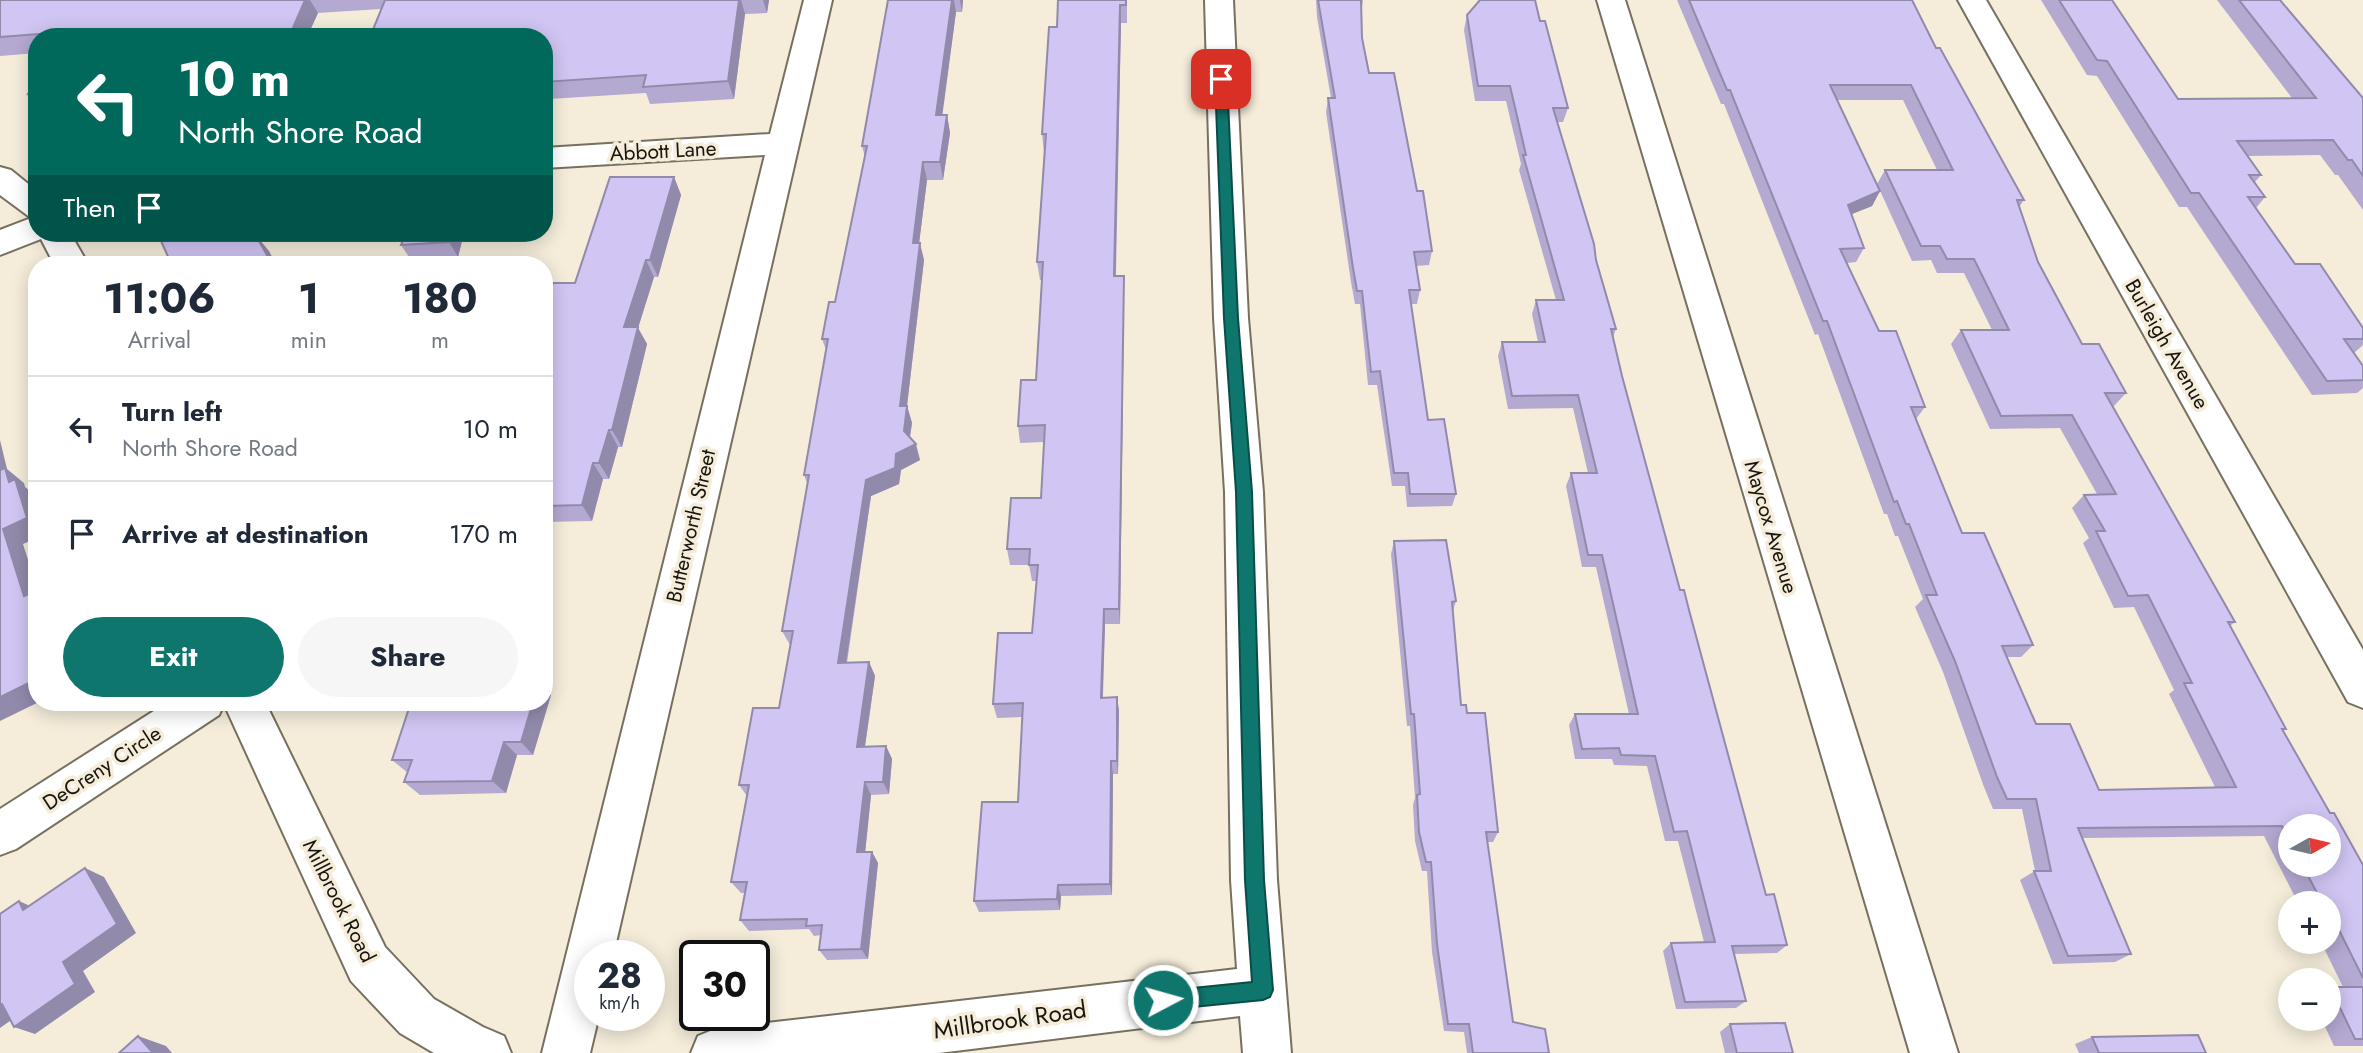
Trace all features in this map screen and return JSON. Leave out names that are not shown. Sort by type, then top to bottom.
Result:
[{"type":"street","name":"Butterworth Street","points":[[566,1053],[818,0]]},
{"type":"street","points":[[1219,0],[1226,223],[1244,492],[1254,880],[1267,1053]]},
{"type":"street","name":"Maycox Avenue","points":[[1611,0],[1934,1053]]},
{"type":"street","name":"Burleigh Avenue","points":[[1972,0],[2363,689]]},
{"type":"street","name":"Abbott Lane","points":[[553,157],[782,144]]},
{"type":"street","points":[[0,178],[28,201]]},
{"type":"street","points":[[0,243],[28,232]]},
{"type":"street","name":"DeCreny Circle","points":[[0,834],[190,711]]},
{"type":"street","name":"Millbrook Road","points":[[248,711],[368,964],[417,1016],[472,1048],[487,1053]]},
{"type":"street","name":"Millbrook Road","points":[[716,1053],[852,1041],[1139,1003],[1263,990]]},
{"type":"building","points":[[0,0],[305,0],[293,28],[28,28],[28,35],[0,37]]},
{"type":"building","points":[[385,0],[739,0],[728,81],[643,87],[646,75],[553,81],[553,28],[374,28]]},
{"type":"building","points":[[888,0],[952,0],[936,115],[947,115],[940,162],[923,162],[913,243],[920,243],[900,406],[907,406],[904,431],[916,444],[896,454],[895,468],[866,480],[838,663],[869,662],[857,747],[886,746],[883,782],[865,782],[857,852],[872,852],[861,949],[819,950],[822,925],[806,926],[807,919],[740,920],[747,882],[731,882],[749,785],[739,785],[753,708],[779,708],[793,631],[782,631],[809,475],[804,475],[828,339],[822,339],[829,302],[835,302],[867,146],[862,146]]},
{"type":"building","points":[[1058,0],[1126,0],[1126,5],[1120,5],[1114,276],[1124,276],[1119,609],[1104,609],[1101,698],[1117,697],[1117,761],[1111,761],[1110,884],[1058,885],[1057,899],[974,901],[982,802],[1018,802],[1023,703],[993,704],[998,633],[1032,633],[1038,565],[1029,565],[1030,549],[1007,549],[1011,498],[1041,498],[1045,425],[1018,426],[1021,380],[1036,380],[1043,262],[1037,262],[1046,134],[1042,134],[1049,27],[1057,27]]},
{"type":"building","points":[[1318,0],[1361,0],[1362,38],[1369,73],[1394,73],[1417,191],[1423,191],[1432,251],[1414,252],[1420,290],[1409,290],[1428,420],[1444,419],[1456,494],[1410,494],[1408,473],[1394,473],[1380,371],[1371,372],[1362,291],[1357,291],[1353,268],[1328,98],[1335,98]]},
{"type":"building","points":[[1480,0],[1535,0],[1540,21],[1545,21],[1568,108],[1553,108],[1594,244],[1616,329],[1611,329],[1622,376],[1680,590],[1684,590],[1766,895],[1774,894],[1787,945],[1732,946],[1746,1001],[1685,1002],[1671,943],[1715,942],[1687,831],[1674,832],[1655,756],[1621,755],[1619,748],[1582,749],[1575,714],[1638,714],[1602,555],[1588,555],[1571,473],[1597,473],[1578,395],[1512,396],[1502,342],[1545,342],[1536,300],[1564,300],[1523,155],[1526,155],[1510,86],[1478,86],[1467,15]]},
{"type":"building","points":[[1689,0],[1912,0],[1936,48],[1940,48],[2024,200],[2017,200],[2038,262],[2082,344],[2099,344],[2126,393],[2105,393],[2235,622],[2228,622],[2286,729],[2282,729],[2330,813],[2335,814],[2278,814],[2278,826],[2078,828],[2131,954],[2068,956],[2034,871],[2051,871],[2036,799],[2007,799],[1997,777],[1955,661],[1926,595],[1937,595],[1909,524],[1906,524],[1897,501],[1894,502],[1827,321],[1823,321],[1730,90],[1727,90]],"holes":[[[1830,85],[1911,85],[1953,170],[1885,170],[1921,246],[1940,246],[1947,259],[1974,259],[2009,330],[1961,330],[2001,416],[2072,415],[2116,494],[2084,495],[2105,531],[2096,531],[2128,596],[2148,595],[2192,683],[2184,683],[2236,787],[2099,790],[2070,724],[2036,724],[2002,646],[2033,645],[1984,533],[1962,533],[1911,407],[1925,407],[1896,331],[1879,331],[1840,249],[1864,248],[1848,205],[1880,191]]]},
{"type":"building","points":[[2059,0],[2112,0],[2178,99],[2316,98],[2239,0],[2280,0],[2363,98],[2363,176],[2333,140],[2237,141],[2261,175],[2249,175],[2265,197],[2248,197],[2295,264],[2320,264],[2363,328],[2363,339],[2344,339],[2363,366],[2363,380],[2327,381],[2199,193],[2191,193],[2107,61],[2097,60]]},
{"type":"building","points":[[610,177],[674,177],[650,260],[646,260],[624,327],[638,327],[612,430],[609,430],[599,463],[593,463],[582,505],[553,506],[553,283],[575,283]]},
{"type":"building","points":[[161,242],[260,242],[267,256],[168,256]]},
{"type":"building","points":[[402,242],[449,242],[401,245]]},
{"type":"building","points":[[5,468],[9,482],[15,479],[27,518],[3,529],[24,596],[28,594],[28,683],[0,697],[0,470]]},
{"type":"building","points":[[1446,540],[1456,601],[1452,602],[1461,705],[1466,705],[1467,713],[1485,713],[1498,832],[1486,832],[1513,1022],[1545,1029],[1549,1053],[1473,1053],[1469,1024],[1448,1024],[1437,944],[1431,862],[1426,862],[1419,832],[1417,795],[1420,794],[1414,714],[1411,714],[1394,541]]},
{"type":"building","points":[[408,711],[530,711],[521,742],[504,742],[492,781],[404,782],[412,760],[392,760]]},
{"type":"building","points":[[2342,827],[2363,865],[2363,978],[2341,934],[2341,891],[2316,891],[2309,877],[2342,877]]},
{"type":"building","points":[[85,868],[117,924],[63,962],[75,984],[14,1027],[2,1004],[0,1005],[0,914],[19,901],[23,910]]},
{"type":"building","points":[[2341,987],[2363,987],[2363,1039],[2355,1039],[2341,1010]]},
{"type":"building","points":[[1785,1023],[1793,1053],[1737,1053],[1730,1024]]},
{"type":"building","points":[[2198,1035],[2206,1053],[2099,1053],[2092,1037]]},
{"type":"building","points":[[138,1036],[153,1053],[119,1053]]},
{"type":"route","points":[[1163,1000],[1263,990],[1254,880],[1244,492],[1231,318],[1221,79]]}]
